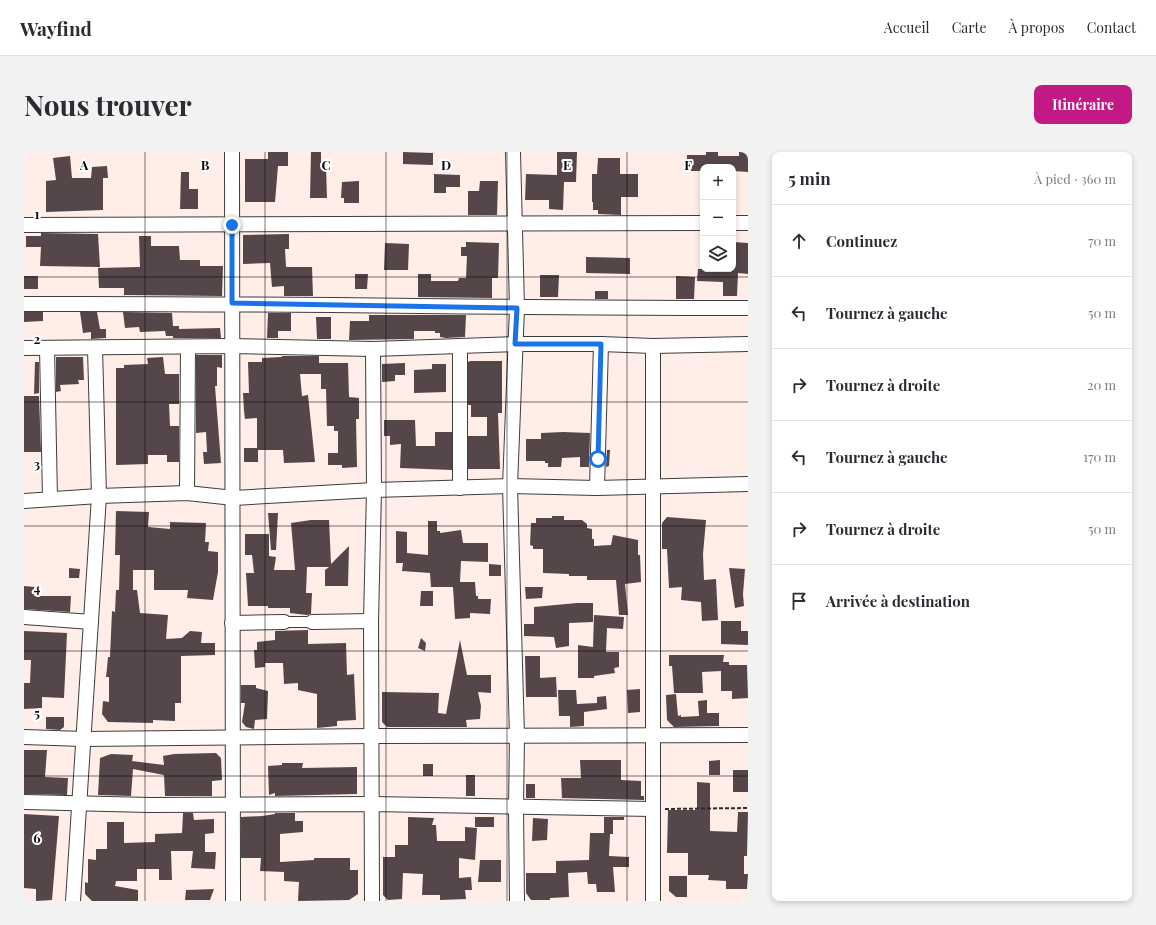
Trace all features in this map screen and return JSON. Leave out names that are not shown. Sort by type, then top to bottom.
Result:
[{"type":"street","points":[[232,152],[234,498],[232,623],[233,901]]},
{"type":"street","points":[[513,152],[517,308],[510,486],[517,736],[517,901]]},
{"type":"street","points":[[24,224],[232,225],[700,223]]},
{"type":"street","points":[[736,223],[748,224]]},
{"type":"street","points":[[24,304],[232,303],[517,308],[748,308]]},
{"type":"street","points":[[24,348],[232,346],[373,349],[515,344],[601,344],[653,346],[748,344],[748,355]]},
{"type":"street","points":[[597,488],[601,344]]},
{"type":"street","points":[[187,494],[188,346]]},
{"type":"street","points":[[460,346],[460,488]]},
{"type":"street","points":[[653,346],[653,901]]},
{"type":"street","points":[[47,348],[50,499]]},
{"type":"street","points":[[73,901],[99,496],[95,348]]},
{"type":"street","points":[[372,901],[370,621],[374,490],[373,349]]},
{"type":"street","points":[[24,501],[99,496],[187,494],[234,498],[374,490],[510,486],[597,488],[748,484]]},
{"type":"street","points":[[24,618],[91,622]]},
{"type":"street","points":[[232,623],[370,621]]},
{"type":"street","points":[[24,737],[83,739],[653,734],[748,735]]},
{"type":"street","points":[[24,802],[372,804],[652,809]]},
{"type":"path","points":[[652,809],[748,808]]},
{"type":"building","points":[[268,152],[288,152],[288,166],[278,166],[275,202],[245,202],[245,159],[268,159]]},
{"type":"building","points":[[311,152],[321,152],[321,167],[326,167],[327,198],[310,198]]},
{"type":"building","points":[[403,152],[433,153],[433,165],[403,164]]},
{"type":"building","points":[[557,152],[577,152],[576,182],[564,182],[563,210],[549,209],[549,200],[525,200],[526,174],[557,175]]},
{"type":"building","points":[[706,152],[718,152],[718,156],[739,156],[739,152],[748,152],[748,172],[736,171],[736,164],[700,164],[700,171],[687,171],[687,155],[706,155]]},
{"type":"building","points":[[70,156],[72,178],[91,178],[92,167],[107,166],[108,178],[103,178],[103,210],[46,212],[46,181],[56,180],[53,158]]},
{"type":"building","points":[[598,158],[620,158],[620,174],[638,174],[638,197],[621,197],[621,215],[598,214],[598,210],[593,210],[592,174],[597,174]]},
{"type":"building","points":[[181,172],[189,172],[189,189],[198,189],[198,209],[180,209]]},
{"type":"building","points":[[434,174],[460,175],[460,187],[446,187],[446,193],[434,193]]},
{"type":"building","points":[[359,181],[359,203],[344,203],[344,198],[341,198],[342,182]]},
{"type":"building","points":[[480,181],[498,181],[497,215],[468,215],[468,191],[479,191]]},
{"type":"building","points":[[41,233],[98,234],[100,267],[40,266],[41,247],[26,247],[26,236],[41,236]]},
{"type":"building","points":[[289,234],[289,249],[285,249],[286,267],[312,267],[313,296],[284,296],[284,286],[272,287],[270,263],[243,264],[243,235]]},
{"type":"building","points":[[139,236],[151,236],[151,246],[179,246],[180,260],[200,260],[200,266],[223,266],[222,296],[124,295],[124,288],[99,288],[98,268],[140,267]]},
{"type":"building","points":[[466,242],[499,243],[498,278],[492,278],[492,298],[418,297],[418,274],[431,274],[431,281],[458,281],[459,278],[466,278],[467,256],[461,256],[461,247],[466,247]]},
{"type":"building","points":[[736,242],[748,243],[748,274],[738,273],[737,296],[723,296],[723,282],[697,281],[698,269],[700,269],[700,272],[736,272]]},
{"type":"building","points":[[385,243],[409,244],[408,270],[384,270]]},
{"type":"building","points":[[586,257],[630,258],[630,274],[586,273]]},
{"type":"building","points":[[355,274],[368,274],[367,289],[355,289]]},
{"type":"building","points":[[540,275],[559,275],[558,297],[540,297]]},
{"type":"building","points":[[24,276],[38,276],[38,289],[24,289]]},
{"type":"building","points":[[676,276],[695,277],[694,299],[676,299]]},
{"type":"building","points":[[595,291],[608,291],[608,299],[595,299]]},
{"type":"building","points":[[24,312],[43,312],[43,321],[24,322]]},
{"type":"building","points":[[80,312],[97,312],[100,329],[106,329],[106,338],[91,339],[91,332],[83,333]]},
{"type":"building","points":[[123,312],[172,313],[173,326],[179,326],[179,329],[220,328],[221,338],[173,338],[173,336],[166,336],[165,331],[140,332],[139,327],[125,328]]},
{"type":"building","points":[[268,313],[291,313],[291,331],[278,331],[278,338],[267,338]]},
{"type":"building","points":[[369,315],[466,315],[465,337],[446,338],[440,337],[440,333],[435,333],[435,331],[414,331],[414,339],[349,340],[350,321],[369,321]]},
{"type":"building","points":[[316,317],[331,317],[331,339],[317,339]]},
{"type":"building","points":[[196,355],[222,355],[222,368],[217,367],[217,386],[215,386],[221,463],[204,464],[203,452],[207,452],[206,432],[196,433]]},
{"type":"building","points":[[282,356],[319,356],[319,363],[348,363],[349,397],[359,398],[359,419],[356,419],[357,467],[342,468],[342,465],[328,465],[328,453],[338,453],[338,431],[334,431],[334,426],[327,426],[326,389],[321,389],[321,374],[300,374],[302,396],[308,395],[315,462],[284,463],[283,450],[258,450],[258,462],[244,462],[244,448],[257,448],[257,418],[245,419],[244,411],[243,393],[249,393],[248,362],[262,362],[262,358]]},
{"type":"building","points":[[56,357],[83,357],[84,380],[78,380],[79,384],[60,385],[61,391],[56,392]]},
{"type":"building","points":[[163,357],[165,374],[179,374],[179,404],[169,404],[170,426],[179,426],[179,462],[167,462],[167,455],[148,455],[148,464],[116,465],[116,368],[124,368],[124,365],[148,364],[147,358]]},
{"type":"building","points":[[502,361],[502,413],[498,413],[500,469],[468,469],[468,436],[487,436],[487,417],[471,417],[471,405],[468,405],[468,362]]},
{"type":"building","points":[[35,362],[39,362],[39,393],[34,394]]},
{"type":"building","points":[[405,363],[405,375],[395,375],[395,381],[382,382],[382,364]]},
{"type":"building","points":[[432,364],[446,364],[446,392],[414,393],[414,370],[432,369]]},
{"type":"building","points":[[24,396],[39,396],[41,452],[24,452]]},
{"type":"building","points":[[384,420],[415,420],[416,446],[435,446],[435,432],[452,432],[452,470],[400,468],[401,444],[390,445],[390,436],[384,436]]},
{"type":"building","points":[[541,433],[590,433],[589,467],[580,467],[580,457],[562,458],[561,467],[548,467],[548,463],[545,463],[545,461],[526,461],[526,439],[541,439]]},
{"type":"building","points":[[607,450],[610,450],[609,466],[606,467]]},
{"type":"building","points":[[116,511],[149,512],[148,527],[170,529],[170,522],[206,523],[205,542],[209,542],[208,551],[218,552],[218,572],[213,600],[187,598],[188,590],[154,590],[154,570],[133,570],[133,590],[137,590],[140,613],[168,615],[166,639],[182,638],[190,631],[202,632],[201,643],[215,643],[215,655],[181,656],[181,703],[175,703],[175,721],[153,720],[153,723],[108,722],[102,714],[103,701],[109,702],[109,677],[106,677],[108,657],[110,657],[112,611],[115,612],[116,590],[119,590],[120,555],[115,555]]},
{"type":"building","points":[[268,513],[278,513],[276,550],[271,550]]},
{"type":"building","points":[[552,516],[564,516],[564,520],[582,520],[587,524],[587,528],[592,529],[594,546],[611,545],[613,535],[638,540],[641,582],[625,584],[628,615],[619,615],[616,580],[587,580],[587,576],[569,576],[569,574],[543,573],[543,549],[533,549],[533,546],[530,545],[531,523],[536,523],[536,518],[552,518]]},
{"type":"building","points":[[667,517],[706,520],[703,554],[704,580],[716,579],[718,620],[702,621],[701,602],[681,600],[682,587],[669,588],[667,549],[662,549],[662,523]]},
{"type":"building","points":[[311,520],[329,520],[331,564],[349,546],[348,586],[325,586],[325,570],[329,567],[307,567],[306,593],[312,593],[311,614],[290,613],[290,608],[248,606],[246,573],[254,573],[252,555],[245,555],[245,534],[269,534],[269,556],[276,557],[274,570],[295,570],[291,523]]},
{"type":"building","points":[[428,521],[437,521],[437,531],[440,531],[440,533],[461,530],[463,543],[488,543],[488,562],[461,561],[460,582],[475,582],[476,596],[478,596],[478,599],[491,599],[490,614],[470,613],[470,618],[455,619],[453,587],[431,587],[430,573],[402,571],[403,563],[396,563],[396,531],[407,532],[407,553],[428,555]]},
{"type":"building","points":[[489,564],[501,565],[501,576],[489,576]]},
{"type":"building","points":[[69,568],[80,569],[79,578],[69,578]]},
{"type":"building","points":[[729,568],[745,569],[743,594],[744,606],[735,608]]},
{"type":"building","points":[[24,586],[35,587],[34,596],[71,596],[70,612],[24,609]]},
{"type":"building","points":[[525,587],[543,587],[542,598],[526,599]]},
{"type":"building","points":[[421,591],[433,591],[433,606],[420,606]]},
{"type":"building","points":[[593,603],[593,622],[569,623],[569,646],[556,648],[554,637],[524,636],[524,624],[534,624],[534,607]]},
{"type":"building","points":[[594,615],[624,617],[623,629],[607,628],[606,652],[619,652],[619,667],[614,668],[615,673],[594,676],[594,678],[578,678],[578,645],[593,647]]},
{"type":"building","points":[[721,621],[741,621],[741,631],[748,631],[748,645],[721,644]]},
{"type":"building","points":[[308,630],[308,644],[346,643],[347,675],[354,674],[356,720],[337,721],[337,726],[317,728],[317,694],[298,690],[298,683],[284,684],[283,663],[265,663],[265,667],[255,668],[254,650],[257,650],[257,642],[275,640],[275,631]]},
{"type":"building","points":[[24,631],[67,633],[64,698],[42,697],[42,708],[24,709],[24,683],[30,683],[31,660],[24,660]]},
{"type":"building","points":[[421,638],[426,643],[425,651],[418,648]]},
{"type":"building","points":[[460,640],[467,675],[491,675],[491,693],[478,692],[481,706],[480,719],[466,720],[467,727],[387,727],[382,722],[382,692],[439,693],[438,713],[446,714]]},
{"type":"building","points":[[669,655],[724,655],[723,662],[729,662],[729,665],[747,665],[748,698],[732,699],[732,691],[721,691],[721,671],[702,672],[703,693],[674,693],[672,666],[669,666]]},
{"type":"building","points":[[525,656],[540,656],[540,678],[556,677],[557,697],[526,697]]},
{"type":"building","points":[[241,685],[256,685],[256,688],[268,691],[267,719],[255,720],[254,729],[246,727],[242,722],[245,703],[241,703]]},
{"type":"building","points":[[640,689],[640,712],[628,713],[627,690]]},
{"type":"building","points":[[558,690],[576,690],[577,704],[597,703],[597,697],[606,696],[607,709],[584,712],[584,726],[570,727],[570,716],[559,716]]},
{"type":"building","points":[[676,694],[678,716],[699,716],[698,701],[707,700],[707,713],[719,713],[719,726],[674,727],[667,720],[666,695]]},
{"type":"building","points":[[46,717],[64,717],[64,727],[60,730],[46,729]]},
{"type":"building","points":[[24,750],[47,750],[45,777],[68,778],[67,795],[24,794]]},
{"type":"building","points":[[216,753],[221,758],[222,780],[212,781],[212,796],[165,796],[164,775],[133,769],[131,796],[98,795],[100,758],[111,754],[133,755],[132,761],[164,765],[163,756],[174,754]]},
{"type":"building","points":[[580,760],[621,760],[621,780],[641,781],[641,796],[644,796],[644,800],[562,798],[561,778],[581,778]]},
{"type":"building","points":[[720,760],[720,775],[709,775],[709,761]]},
{"type":"building","points":[[282,763],[303,763],[302,768],[357,767],[357,794],[275,796],[275,793],[269,795],[268,766],[282,765]]},
{"type":"building","points":[[423,764],[433,764],[433,776],[423,776]]},
{"type":"building","points":[[733,770],[748,770],[748,792],[733,792]]},
{"type":"building","points":[[466,775],[475,775],[475,796],[466,796]]},
{"type":"building","points":[[697,782],[710,783],[710,831],[737,832],[738,812],[748,812],[747,856],[744,856],[744,874],[748,874],[747,889],[726,889],[726,881],[708,880],[709,875],[688,875],[688,853],[667,853],[668,810],[697,810]]},
{"type":"building","points":[[526,784],[535,784],[535,798],[526,798]]},
{"type":"building","points":[[183,813],[193,813],[194,820],[214,819],[214,833],[205,834],[205,852],[216,852],[215,869],[191,868],[193,851],[171,851],[172,880],[159,880],[159,869],[137,869],[137,881],[116,881],[115,886],[138,890],[138,901],[92,901],[85,894],[85,882],[88,883],[88,859],[96,860],[96,849],[107,849],[107,822],[124,822],[124,843],[155,842],[155,834],[182,833]]},
{"type":"building","points":[[275,813],[295,813],[295,821],[303,821],[303,832],[280,834],[280,862],[314,860],[314,858],[350,858],[350,870],[358,870],[358,894],[349,900],[298,901],[299,882],[284,881],[284,872],[260,871],[261,858],[241,858],[241,817],[262,816]]},
{"type":"building","points":[[24,814],[59,816],[52,900],[36,901],[36,889],[24,888]]},
{"type":"building","points":[[408,817],[434,818],[432,825],[436,825],[437,841],[465,841],[465,827],[477,828],[475,860],[459,858],[459,878],[471,877],[472,890],[465,890],[466,899],[440,900],[440,895],[422,895],[423,874],[403,873],[402,899],[388,900],[383,895],[383,857],[395,857],[395,845],[408,845]]},
{"type":"building","points":[[475,817],[494,817],[494,827],[475,827]]},
{"type":"building","points":[[604,817],[624,817],[624,820],[613,820],[613,834],[610,834],[609,856],[629,857],[629,867],[613,867],[615,892],[597,892],[596,884],[588,884],[587,872],[568,873],[569,897],[550,898],[550,900],[531,900],[526,893],[526,873],[556,873],[556,861],[589,860],[590,833],[604,833]]},
{"type":"building","points":[[533,818],[548,819],[547,840],[532,841]]},
{"type":"building","points":[[480,860],[501,860],[501,882],[478,882]]},
{"type":"building","points":[[669,876],[687,876],[687,897],[676,897],[669,891]]},
{"type":"building","points":[[214,889],[210,900],[185,900],[186,890]]},
{"type":"route","points":[[232,225],[232,303],[416,305],[517,308],[515,344],[601,344],[598,459]]}]
